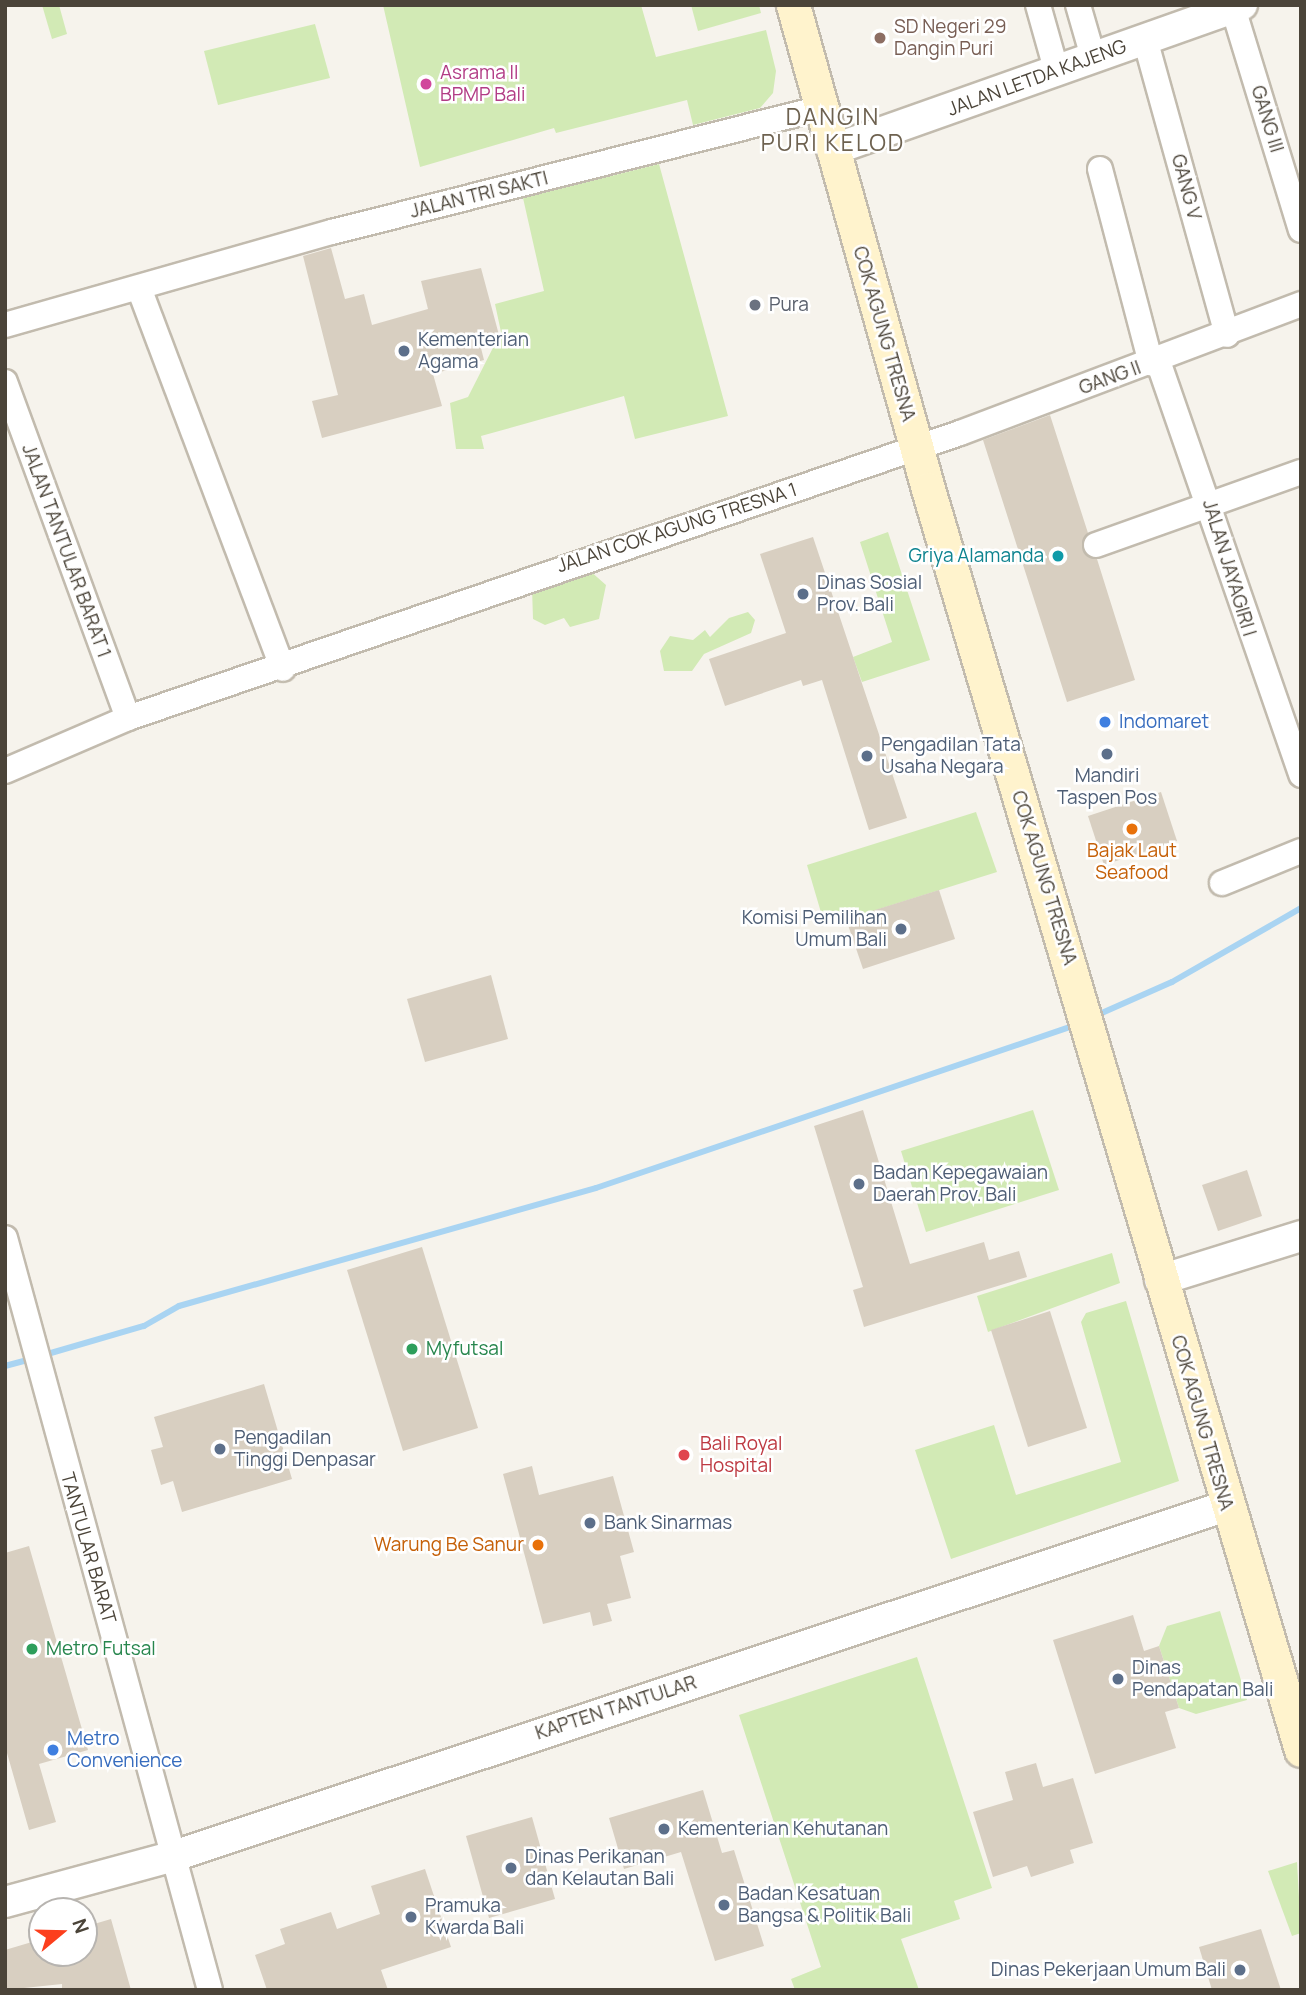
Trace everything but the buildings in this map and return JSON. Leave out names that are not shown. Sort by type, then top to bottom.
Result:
[{"type":"main road","name":"COK AGUNG TRESNA","points":[[793,5],[917,448],[1226,1506],[1295,1707],[1301,1750]]},
{"type":"street","points":[[1038,5],[1056,69]]},
{"type":"street","points":[[1078,5],[1093,57]]},
{"type":"street","name":"JALAN LETDA KAJENG","points":[[832,150],[1145,39],[1197,13],[1238,7]]},
{"type":"street","name":"GANG III","points":[[1238,7],[1301,230]]},
{"type":"street","name":"GANG V","points":[[1145,39],[1227,335]]},
{"type":"street","name":"JALAN TRI SAKTI","points":[[139,288],[332,232],[821,108]]},
{"type":"street","name":"JALAN JAYAGIRI I","points":[[1100,169],[1154,362],[1209,503],[1243,620],[1301,775]]},
{"type":"street","points":[[5,325],[139,288],[283,669]]},
{"type":"street","name":"GANG II","points":[[917,448],[1227,335],[1301,303]]},
{"type":"street","name":"JALAN TANTULAR BARAT 1","points":[[5,382],[128,718]]},
{"type":"street","name":"JALAN COK AGUNG TRESNA 1","points":[[5,771],[128,718],[283,669],[438,608],[917,448]]},
{"type":"street","points":[[1096,545],[1301,472]]},
{"type":"street","points":[[1222,883],[1301,851]]},
{"type":"street","points":[[1160,1280],[1301,1236]]},
{"type":"street","name":"TANTULAR BARAT","points":[[5,1238],[210,1990]]},
{"type":"street","name":"KAPTEN TANTULAR","points":[[5,1902],[174,1856],[1226,1506]]},
{"type":"green space","points":[[42,5],[59,5],[67,34],[52,39]]},
{"type":"green space","points":[[383,5],[641,5],[656,57],[766,30],[776,71],[773,93],[760,108],[693,125],[687,100],[556,133],[554,128],[420,167]]},
{"type":"green space","points":[[691,5],[759,5],[761,13],[698,31]]},
{"type":"green space","points":[[315,24],[330,78],[218,105],[204,51]]},
{"type":"green space","points":[[659,164],[728,416],[635,439],[624,396],[481,436],[484,449],[456,449],[450,403],[468,397],[501,332],[495,304],[544,291],[523,198]]},
{"type":"green space","points":[[888,532],[930,660],[862,682],[853,657],[892,642],[860,542]]},
{"type":"green space","points":[[589,570],[606,585],[599,619],[570,627],[564,618],[545,625],[533,619],[532,588]]},
{"type":"green space","points":[[748,612],[755,620],[751,633],[704,654],[692,671],[664,671],[660,651],[670,636],[693,640],[705,630],[710,637],[729,618]]},
{"type":"green space","points":[[976,812],[997,872],[825,926],[807,865]]},
{"type":"green space","points":[[1033,1110],[1059,1190],[926,1232],[901,1151]]},
{"type":"green space","points":[[1112,1253],[1120,1283],[988,1332],[977,1296]]},
{"type":"green space","points":[[1126,1301],[1179,1481],[951,1559],[915,1450],[994,1425],[1016,1495],[1121,1462],[1081,1322],[1086,1313]]},
{"type":"green space","points":[[1220,1611],[1247,1700],[1196,1714],[1179,1708],[1159,1646],[1167,1626]]},
{"type":"green space","points":[[917,1657],[992,1888],[954,1901],[960,1919],[901,1939],[919,1990],[795,1990],[791,1979],[821,1967],[739,1715]]},
{"type":"green space","points":[[1297,1862],[1301,1933],[1292,1936],[1268,1871]]},
{"type":"waterway","points":[[1095,1016],[1172,982],[1301,908]]},
{"type":"waterway","points":[[44,1355],[144,1326],[179,1306],[596,1188],[1076,1025]]},
{"type":"waterway","points":[[5,1366],[34,1358]]},
{"type":"place","name":"SD Negeri 29 Dangin Puri","points":[[880,38]]},
{"type":"place","name":"Asrama II BPMP Bali","points":[[426,84]]},
{"type":"place","name":"Pura","points":[[755,305]]},
{"type":"place","name":"Kementerian Agama","points":[[404,351]]},
{"type":"place","name":"Griya Alamanda","points":[[1058,556]]},
{"type":"place","name":"Dinas Sosial Prov. Bali","points":[[803,594]]},
{"type":"place","name":"Indomaret","points":[[1105,722]]},
{"type":"place","name":"Mandiri Taspen Pos","points":[[1107,754]]},
{"type":"place","name":"Pengadilan Tata Usaha Negara","points":[[867,756]]},
{"type":"place","name":"Bajak Laut Seafood","points":[[1132,829]]},
{"type":"place","name":"Komisi Pemilihan Umum Bali","points":[[901,929]]},
{"type":"place","name":"Badan Kepegawaian Daerah Prov. Bali","points":[[859,1184]]},
{"type":"place","name":"Myfutsal","points":[[412,1349]]},
{"type":"place","name":"Pengadilan Tinggi Denpasar","points":[[220,1449]]},
{"type":"place","name":"Bali Royal Hospital","points":[[684,1455]]},
{"type":"place","name":"Bank Sinarmas","points":[[590,1523]]},
{"type":"place","name":"Warung Be Sanur","points":[[538,1545]]},
{"type":"place","name":"Metro Futsal","points":[[32,1649]]},
{"type":"place","name":"Dinas Pendapatan Bali","points":[[1118,1679]]},
{"type":"place","name":"Metro Convenience","points":[[53,1750]]},
{"type":"place","name":"Kementerian Kehutanan","points":[[664,1829]]},
{"type":"place","name":"Dinas Perikanan dan Kelautan Bali","points":[[511,1868]]},
{"type":"place","name":"Badan Kesatuan Bangsa & Politik Bali","points":[[724,1905]]},
{"type":"place","name":"Pramuka Kwarda Bali","points":[[411,1917]]},
{"type":"place","name":"Dinas Pekerjaan Umum Bali","points":[[1240,1970]]},
{"type":"district","name":"DANGIN PURI KELOD","points":[[833,129]]}]
